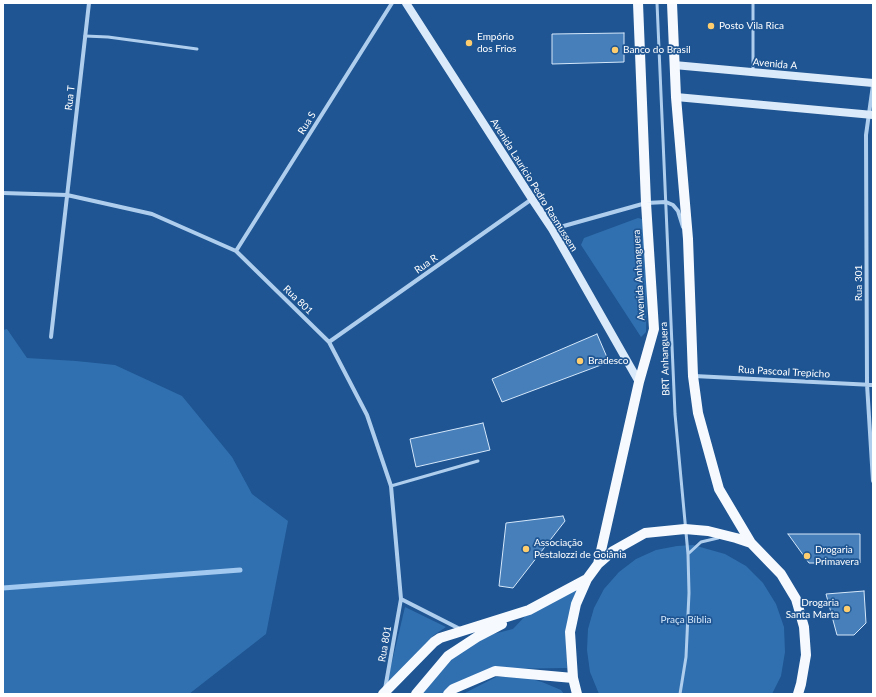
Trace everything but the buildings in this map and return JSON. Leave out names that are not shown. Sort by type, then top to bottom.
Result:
[{"type":"main road","name":"Avenida Anhanguera","points":[[598,564],[639,382],[654,329],[646,203],[638,3]]},
{"type":"main road","points":[[672,3],[676,97],[688,239],[693,376],[698,413],[718,489],[751,543],[781,574],[796,599],[804,626],[806,655],[798,694]]},
{"type":"main road","points":[[577,694],[573,678],[570,632],[576,604],[588,579],[598,564],[613,551],[645,533],[685,529],[708,531],[751,543]]},
{"type":"main road","points":[[416,694],[448,656],[477,637],[588,579]]},
{"type":"main road","points":[[384,693],[434,642],[440,638],[464,632],[529,610]]},
{"type":"main road","points":[[448,694],[453,689],[495,671],[573,678]]},
{"type":"street","name":"Rua T","points":[[51,337],[89,3]]},
{"type":"street","name":"Rua S","points":[[236,251],[392,3]]},
{"type":"street","name":"Avenida Laurício Pedro Rasmussem","points":[[406,3],[552,229],[639,382]]},
{"type":"street","name":"Avenida A","points":[[674,65],[873,84]]},
{"type":"street","name":"Rua 301","points":[[873,84],[866,136],[867,384],[873,481]]},
{"type":"street","points":[[676,97],[870,115]]},
{"type":"street","name":"Rua 801","points":[[3,193],[66,196],[152,214],[236,251],[329,342],[367,415],[391,486],[401,599],[384,693]]},
{"type":"street","name":"Rua R","points":[[329,342],[532,199]]},
{"type":"street","points":[[552,229],[646,203],[666,202],[672,205],[678,212],[688,239]]},
{"type":"street","name":"Rua Pascoal Trepicho","points":[[693,376],[873,384]]},
{"type":"street","points":[[401,599],[464,632]]},
{"type":"lane","name":"BRT Anhanguera","points":[[658,3],[675,414],[688,554],[689,593],[687,643],[680,694]]},
{"type":"lane","points":[[753,3],[753,72]]},
{"type":"lane","points":[[85,36],[108,37],[197,49]]},
{"type":"lane","points":[[391,486],[478,461]]},
{"type":"lane","points":[[688,554],[701,542],[729,536]]},
{"type":"green space","points":[[638,218],[642,219],[648,232],[646,332],[641,337],[581,245],[584,238]]},
{"type":"green space","points":[[7,329],[27,358],[115,365],[182,396],[232,457],[252,494],[288,521],[266,634],[189,694],[3,694],[3,330]]},
{"type":"green space","name":"Praça Bíblia","points":[[693,545],[725,554],[746,566],[763,583],[776,604],[784,627],[785,652],[781,676],[772,694],[599,694],[590,672],[587,650],[588,629],[594,608],[604,589],[619,572],[636,559],[656,550]]},
{"type":"green space","points":[[586,580],[566,634],[567,668],[495,669],[444,694],[418,694],[449,656],[477,638],[513,629],[530,611]]},
{"type":"green space","points":[[405,607],[446,627],[434,635],[390,682],[387,683]]},
{"type":"green space","points":[[496,677],[524,677],[542,682],[561,690],[564,694],[463,694]]},
{"type":"waterway","points":[[3,588],[240,570]]},
{"type":"place","name":"Posto Vila Rica","points":[[711,26]]},
{"type":"place","name":"Empório dos Frios","points":[[469,43]]},
{"type":"place","name":"Banco do Brasil","points":[[615,50]]},
{"type":"place","name":"Bradesco","points":[[580,361]]},
{"type":"place","name":"Associação Pestalozzi de Goiânia","points":[[526,549]]},
{"type":"place","name":"Drogaria Primavera","points":[[807,556]]},
{"type":"place","name":"Drogaria Santa Marta","points":[[847,609]]}]
